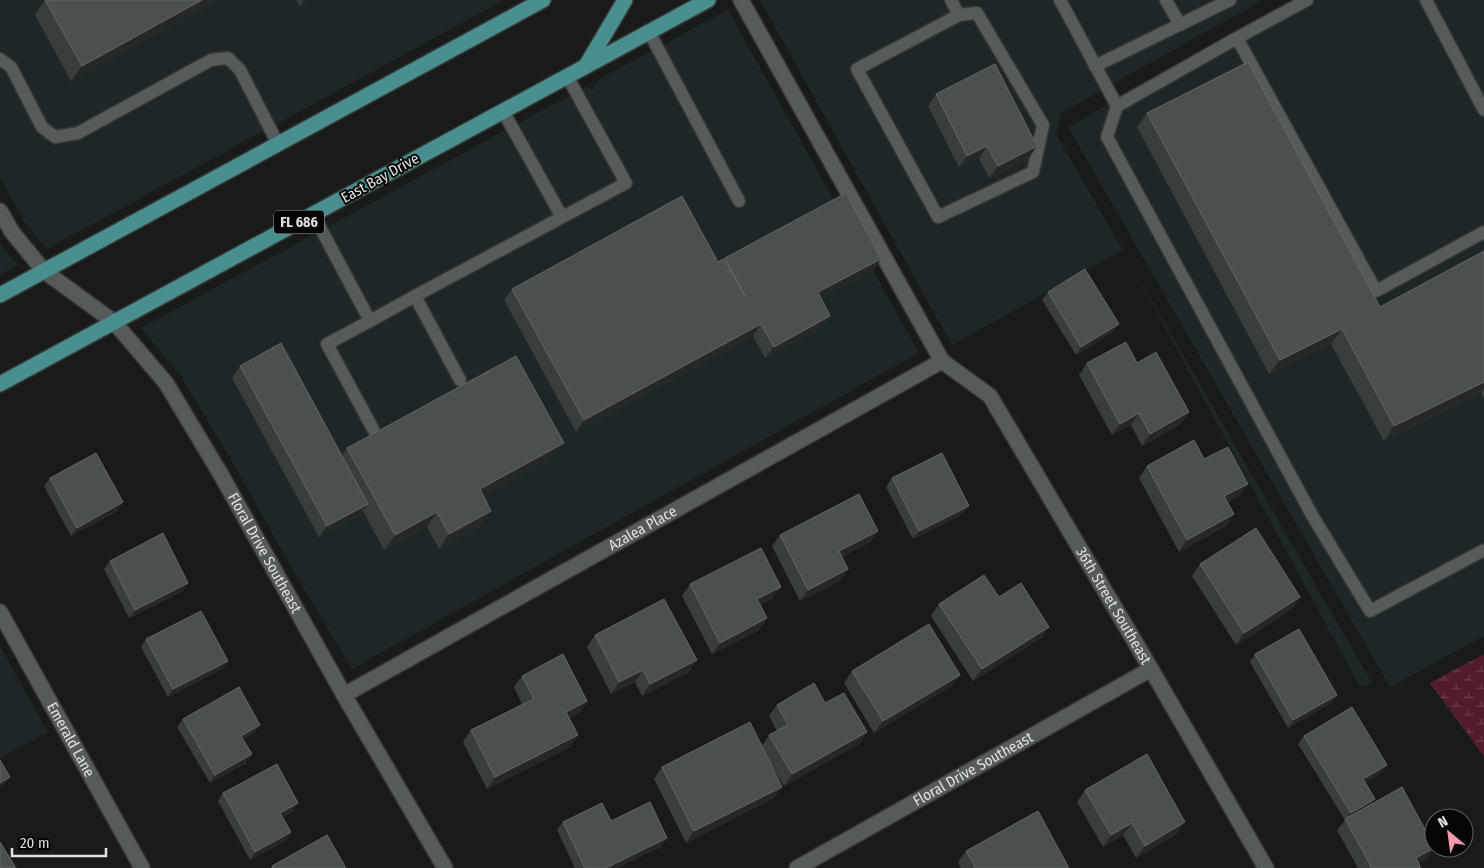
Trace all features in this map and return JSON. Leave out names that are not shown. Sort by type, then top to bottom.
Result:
[{"type":"main road","points":[[0,295],[543,0]]},
{"type":"main road","points":[[587,65],[625,0]]},
{"type":"main road","name":"East Bay Drive","points":[[0,384],[708,0]]},
{"type":"street","points":[[741,0],[942,361]]},
{"type":"street","name":"Floral Drive Southeast","points":[[0,211],[12,232],[44,271],[114,322],[166,383],[225,481],[344,695],[445,868]]},
{"type":"street","name":"36th Street Southeast","points":[[942,361],[990,396],[1266,868]]},
{"type":"street","name":"Azalea Place","points":[[344,695],[942,361]]},
{"type":"street","name":"Emerald Lane","points":[[0,612],[142,868]]},
{"type":"street","name":"Floral Drive Southeast","points":[[796,868],[1151,669]]},
{"type":"lane","points":[[951,0],[959,15]]},
{"type":"lane","points":[[1060,0],[1117,106]]},
{"type":"lane","points":[[1166,0],[1180,25]]},
{"type":"lane","points":[[1096,66],[1230,0]]},
{"type":"lane","points":[[1307,0],[1117,106],[1107,137],[1312,516],[1370,611],[1484,550]]},
{"type":"lane","points":[[1426,0],[1484,110]]},
{"type":"lane","points":[[977,13],[1042,125],[1033,172],[938,217],[857,69],[959,15],[977,13]]},
{"type":"lane","points":[[649,32],[738,201]]},
{"type":"lane","points":[[1237,38],[1376,291],[1484,232]]},
{"type":"lane","points":[[0,59],[11,67],[42,127],[55,136],[78,133],[211,60],[228,58],[240,70],[278,144]]},
{"type":"lane","points":[[373,429],[327,344],[626,183],[567,76]]},
{"type":"lane","points":[[503,111],[562,217]]},
{"type":"lane","points":[[313,214],[370,320]]},
{"type":"lane","points":[[415,296],[460,380]]},
{"type":"shaded area","points":[[0,0],[504,0],[47,249],[25,223],[0,177]]},
{"type":"shaded area","points":[[760,0],[1263,0],[1061,113],[1056,134],[1123,250],[952,345]]},
{"type":"shaded area","points":[[1295,0],[1484,0],[1484,636],[1390,687],[1068,127]]},
{"type":"shaded area","points":[[728,10],[919,353],[352,669],[180,375],[141,328],[587,86],[593,90],[599,79]]},
{"type":"shaded area","points":[[0,243],[18,265],[0,275]]},
{"type":"shaded area","points":[[1127,257],[1372,683],[1360,687]]},
{"type":"shaded area","points":[[0,646],[48,732],[0,758]]},
{"type":"green space","points":[[1484,654],[1484,757],[1430,683]]},
{"type":"building","points":[[45,0],[202,0],[82,66]]},
{"type":"building","points":[[1248,62],[1380,307],[1484,251],[1484,382],[1394,426],[1342,329],[1280,360],[1147,113]]},
{"type":"building","points":[[995,64],[1037,146],[998,166],[987,146],[967,156],[936,94]]},
{"type":"building","points":[[846,193],[881,259],[818,292],[830,316],[774,347],[761,324],[584,420],[512,289],[682,196],[718,262],[724,259],[745,296],[725,258]]},
{"type":"building","points":[[1085,269],[1119,324],[1081,347],[1048,292]]},
{"type":"building","points":[[1126,342],[1137,363],[1156,352],[1189,412],[1150,434],[1139,413],[1120,424],[1087,363]]},
{"type":"building","points":[[281,343],[368,504],[327,526],[240,366]]},
{"type":"building","points":[[516,356],[564,443],[480,489],[491,511],[449,534],[437,512],[395,535],[347,448]]},
{"type":"building","points":[[1194,440],[1204,459],[1228,447],[1248,484],[1224,496],[1234,514],[1187,540],[1147,466]]},
{"type":"building","points":[[96,453],[123,502],[77,528],[50,478]]},
{"type":"building","points":[[942,453],[969,506],[919,531],[892,478]]},
{"type":"building","points":[[859,494],[878,531],[839,551],[848,569],[808,590],[780,535]]},
{"type":"building","points":[[1256,528],[1300,597],[1244,633],[1200,564]]},
{"type":"building","points":[[163,533],[188,583],[135,610],[110,561]]},
{"type":"building","points":[[761,548],[781,587],[757,599],[767,618],[720,643],[690,584]]},
{"type":"building","points":[[984,575],[999,597],[1021,583],[1049,627],[982,669],[939,604]]},
{"type":"building","points":[[664,599],[697,660],[650,684],[643,670],[619,682],[595,635]]},
{"type":"building","points":[[201,611],[228,661],[173,689],[146,639]]},
{"type":"building","points":[[929,624],[960,675],[883,721],[852,671]]},
{"type":"building","points":[[1299,629],[1337,695],[1293,720],[1255,654]]},
{"type":"building","points":[[563,654],[587,701],[566,712],[578,735],[495,777],[471,730],[534,699],[522,676]]},
{"type":"building","points":[[814,683],[825,703],[844,693],[867,732],[792,774],[769,735],[788,725],[777,705]]},
{"type":"building","points":[[239,687],[260,725],[241,736],[252,754],[215,775],[183,719]]},
{"type":"building","points":[[1352,707],[1387,765],[1363,779],[1375,799],[1351,813],[1304,736]]},
{"type":"building","points":[[750,722],[782,787],[694,831],[662,767]]},
{"type":"building","points":[[1147,754],[1185,822],[1145,846],[1132,823],[1111,835],[1085,790]]},
{"type":"building","points":[[0,760],[10,777],[0,783]]},
{"type":"building","points":[[277,764],[298,803],[280,813],[291,832],[255,852],[223,793]]},
{"type":"building","points":[[1402,787],[1424,828],[1424,854],[1416,858],[1421,868],[1372,868],[1345,819]]},
{"type":"building","points":[[650,802],[667,838],[606,868],[585,868],[563,822],[602,803],[611,821]]},
{"type":"building","points":[[1038,811],[1069,868],[976,868],[966,851]]},
{"type":"building","points":[[327,835],[346,868],[272,868],[272,866]]},
{"type":"building","points":[[0,842],[16,868],[0,868]]}]
